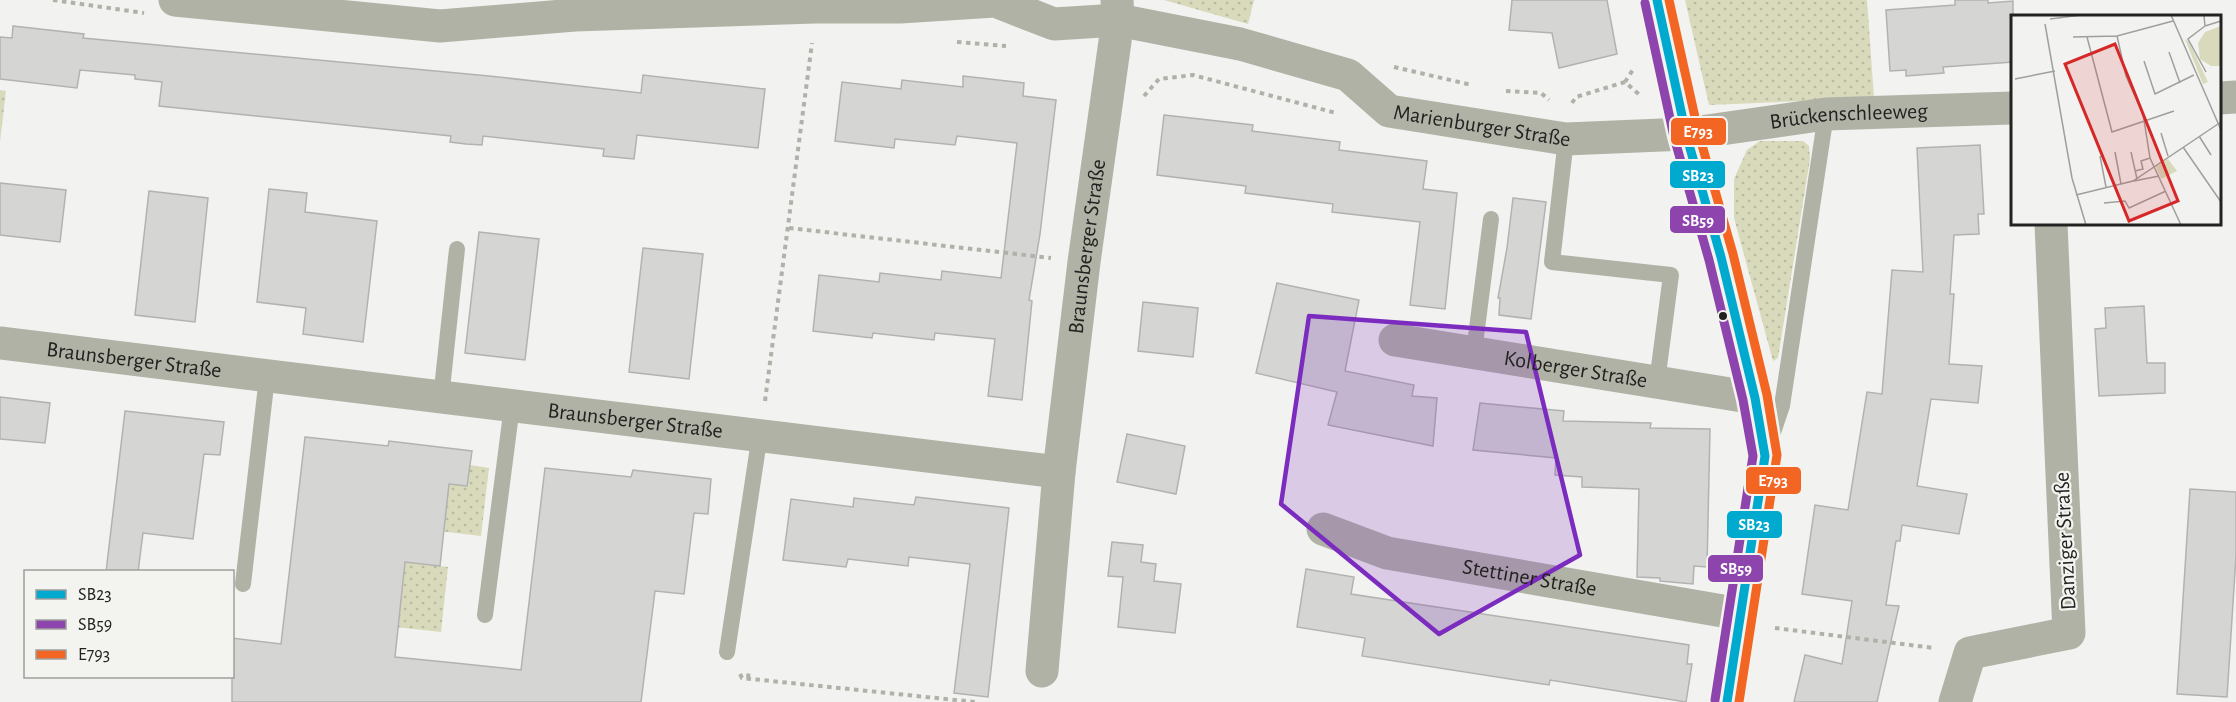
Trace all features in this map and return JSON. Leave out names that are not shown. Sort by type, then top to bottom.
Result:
[{"type":"street","name":"Marienburger Straße","points":[[175,0],[440,26],[575,15],[815,7],[900,7],[995,1],[1054,24],[1117,10],[1348,75],[1389,111],[1566,139],[1686,134]]},
{"type":"street","points":[[1658,0],[1686,134],[1721,257],[1755,398],[1765,456],[1727,702]]},
{"type":"street","name":"Braunsberger Straße","points":[[1042,671],[1059,472],[1117,10]]},
{"type":"street","points":[[2221,98],[2236,97]]},
{"type":"street","name":"Brückenschleeweg","points":[[1686,134],[1826,114],[2011,108]]},
{"type":"street","name":"Danziger Straße","points":[[1970,653],[2069,633],[2050,225]]},
{"type":"street","name":"Kolberger Straße","points":[[1395,340],[1755,398]]},
{"type":"street","name":"Braunsberger Straße","points":[[0,342],[267,377],[760,434],[1059,472]]},
{"type":"street","name":"Stettiner Straße","points":[[1323,529],[1388,553],[1740,619]]},
{"type":"street","points":[[1955,702],[1970,653]]},
{"type":"lane","points":[[1765,456],[1782,406],[1826,114]]},
{"type":"lane","points":[[1566,139],[1552,262],[1671,275],[1657,382]]},
{"type":"lane","points":[[1474,352],[1491,219]]},
{"type":"lane","points":[[441,398],[458,249]]},
{"type":"lane","points":[[243,584],[267,377]]},
{"type":"lane","points":[[485,615],[512,406]]},
{"type":"lane","points":[[727,652],[760,434]]},
{"type":"path","points":[[760,434],[789,228],[815,7]]},
{"type":"path","points":[[954,42],[1007,46]]},
{"type":"path","points":[[1388,66],[1479,87]]},
{"type":"path","points":[[1140,100],[1159,79],[1193,75],[1342,115]]},
{"type":"path","points":[[1570,105],[1576,97],[1625,82],[1645,100]]},
{"type":"path","points":[[1501,90],[1541,93],[1556,106]]},
{"type":"path","points":[[789,228],[1084,262]]},
{"type":"path","points":[[1740,619],[1970,653]]},
{"type":"path","points":[[727,652],[742,678],[975,702]]},
{"type":"path","points":[[748,678],[749,666]]},
{"type":"highlighted area","points":[[1309,316],[1526,332],[1580,555],[1439,634],[1281,504]]},
{"type":"green space","points":[[1164,0],[1254,0],[1248,24]]},
{"type":"green space","points":[[1685,0],[1867,0],[1874,98],[1709,105]]},
{"type":"green space","points":[[0,90],[6,91],[0,142]]},
{"type":"green space","points":[[1760,141],[1803,141],[1809,146],[1810,159],[1778,358],[1773,361],[1734,218],[1734,179],[1747,150]]},
{"type":"green space","points":[[470,465],[489,468],[481,536],[413,528],[418,481],[467,486]]},
{"type":"green space","points":[[405,562],[448,567],[441,632],[368,624],[369,606],[400,609]]},
{"type":"building","points":[[1512,0],[1607,0],[1617,54],[1559,68],[1552,33],[1509,30]]},
{"type":"building","points":[[1955,0],[1988,0],[1988,3],[2013,1],[2011,62],[1943,67],[1944,73],[1906,76],[1906,70],[1890,71],[1886,10],[1955,5]]},
{"type":"building","points":[[13,26],[84,34],[83,38],[489,76],[641,93],[643,75],[765,89],[758,148],[637,135],[634,159],[603,156],[604,149],[483,136],[482,145],[466,144],[450,142],[451,136],[159,106],[162,82],[135,79],[135,75],[80,70],[77,88],[0,79],[0,37],[12,38]]},
{"type":"building","points":[[963,76],[1024,83],[1023,96],[1056,100],[1040,234],[1029,300],[1032,301],[1022,400],[988,396],[995,339],[935,333],[934,340],[873,333],[872,338],[813,331],[819,275],[879,282],[880,273],[941,280],[942,271],[1001,278],[1017,143],[957,136],[955,145],[895,139],[894,148],[835,141],[842,82],[901,89],[902,80],[963,87]]},
{"type":"building","points":[[1164,115],[1253,125],[1252,131],[1340,142],[1339,150],[1427,161],[1423,189],[1457,193],[1445,309],[1410,305],[1420,222],[1332,212],[1333,204],[1245,193],[1246,186],[1157,175]]},
{"type":"building","points":[[1980,145],[1984,214],[1978,214],[1979,234],[1954,235],[1950,294],[1954,294],[1949,364],[1982,366],[1978,403],[1931,399],[1917,486],[1967,494],[1959,534],[1902,525],[1900,541],[1896,541],[1886,605],[1899,606],[1877,702],[1794,702],[1805,655],[1842,664],[1852,601],[1802,594],[1815,505],[1848,510],[1867,392],[1882,394],[1892,270],[1923,272],[1917,148]]},
{"type":"building","points":[[0,183],[66,190],[60,242],[0,235]]},
{"type":"building","points":[[269,189],[307,193],[305,212],[377,221],[363,342],[303,334],[306,308],[257,302]]},
{"type":"building","points":[[149,191],[208,198],[195,322],[135,315]]},
{"type":"building","points":[[1513,198],[1546,202],[1531,319],[1499,315],[1500,298],[1498,298]]},
{"type":"building","points":[[479,232],[539,239],[525,360],[465,353]]},
{"type":"building","points":[[643,248],[703,254],[689,379],[629,372]]},
{"type":"building","points":[[1277,283],[1359,300],[1345,371],[1414,385],[1412,396],[1437,398],[1433,446],[1328,425],[1337,392],[1256,373]]},
{"type":"building","points":[[1143,302],[1198,308],[1193,357],[1138,351]]},
{"type":"building","points":[[2144,306],[2147,363],[2165,363],[2165,393],[2099,396],[2095,329],[2106,328],[2105,308]]},
{"type":"building","points":[[0,397],[50,403],[45,443],[0,439]]},
{"type":"building","points":[[1480,403],[1564,411],[1563,421],[1651,423],[1650,428],[1710,429],[1707,567],[1694,566],[1693,584],[1660,581],[1660,578],[1637,577],[1639,489],[1582,487],[1582,477],[1555,475],[1556,458],[1473,450]]},
{"type":"building","points":[[125,411],[224,422],[220,455],[204,454],[193,539],[143,533],[138,570],[106,570]]},
{"type":"building","points":[[1127,434],[1185,446],[1176,494],[1117,482]]},
{"type":"building","points":[[305,437],[388,446],[389,441],[472,451],[467,486],[449,484],[440,566],[405,562],[395,657],[521,670],[545,468],[631,477],[633,470],[711,479],[708,514],[694,513],[684,594],[655,591],[641,702],[232,702],[234,638],[281,644]]},
{"type":"building","points":[[2190,489],[2236,492],[2236,556],[2227,697],[2177,694]]},
{"type":"building","points":[[916,497],[1009,508],[988,697],[954,693],[970,564],[909,557],[908,566],[848,559],[846,567],[783,560],[791,499],[853,507],[854,498],[914,505]]},
{"type":"building","points":[[1112,542],[1143,545],[1141,562],[1156,564],[1154,581],[1181,584],[1175,633],[1118,627],[1123,577],[1108,576]]},
{"type":"building","points":[[1306,569],[1354,577],[1351,594],[1689,645],[1687,664],[1692,664],[1686,702],[1550,680],[1549,685],[1362,656],[1365,638],[1297,627]]},
{"type":"transit line","name":"SB23","points":[[1657,0],[1686,134],[1721,257],[1755,398],[1765,456],[1727,702]]},
{"type":"transit line","name":"E793","points":[[1669,0],[1698,131],[1733,254],[1767,395],[1777,455],[1739,702]]},
{"type":"transit line","name":"SB59","points":[[1645,3],[1674,137],[1709,260],[1743,400],[1753,456],[1715,700]]}]
